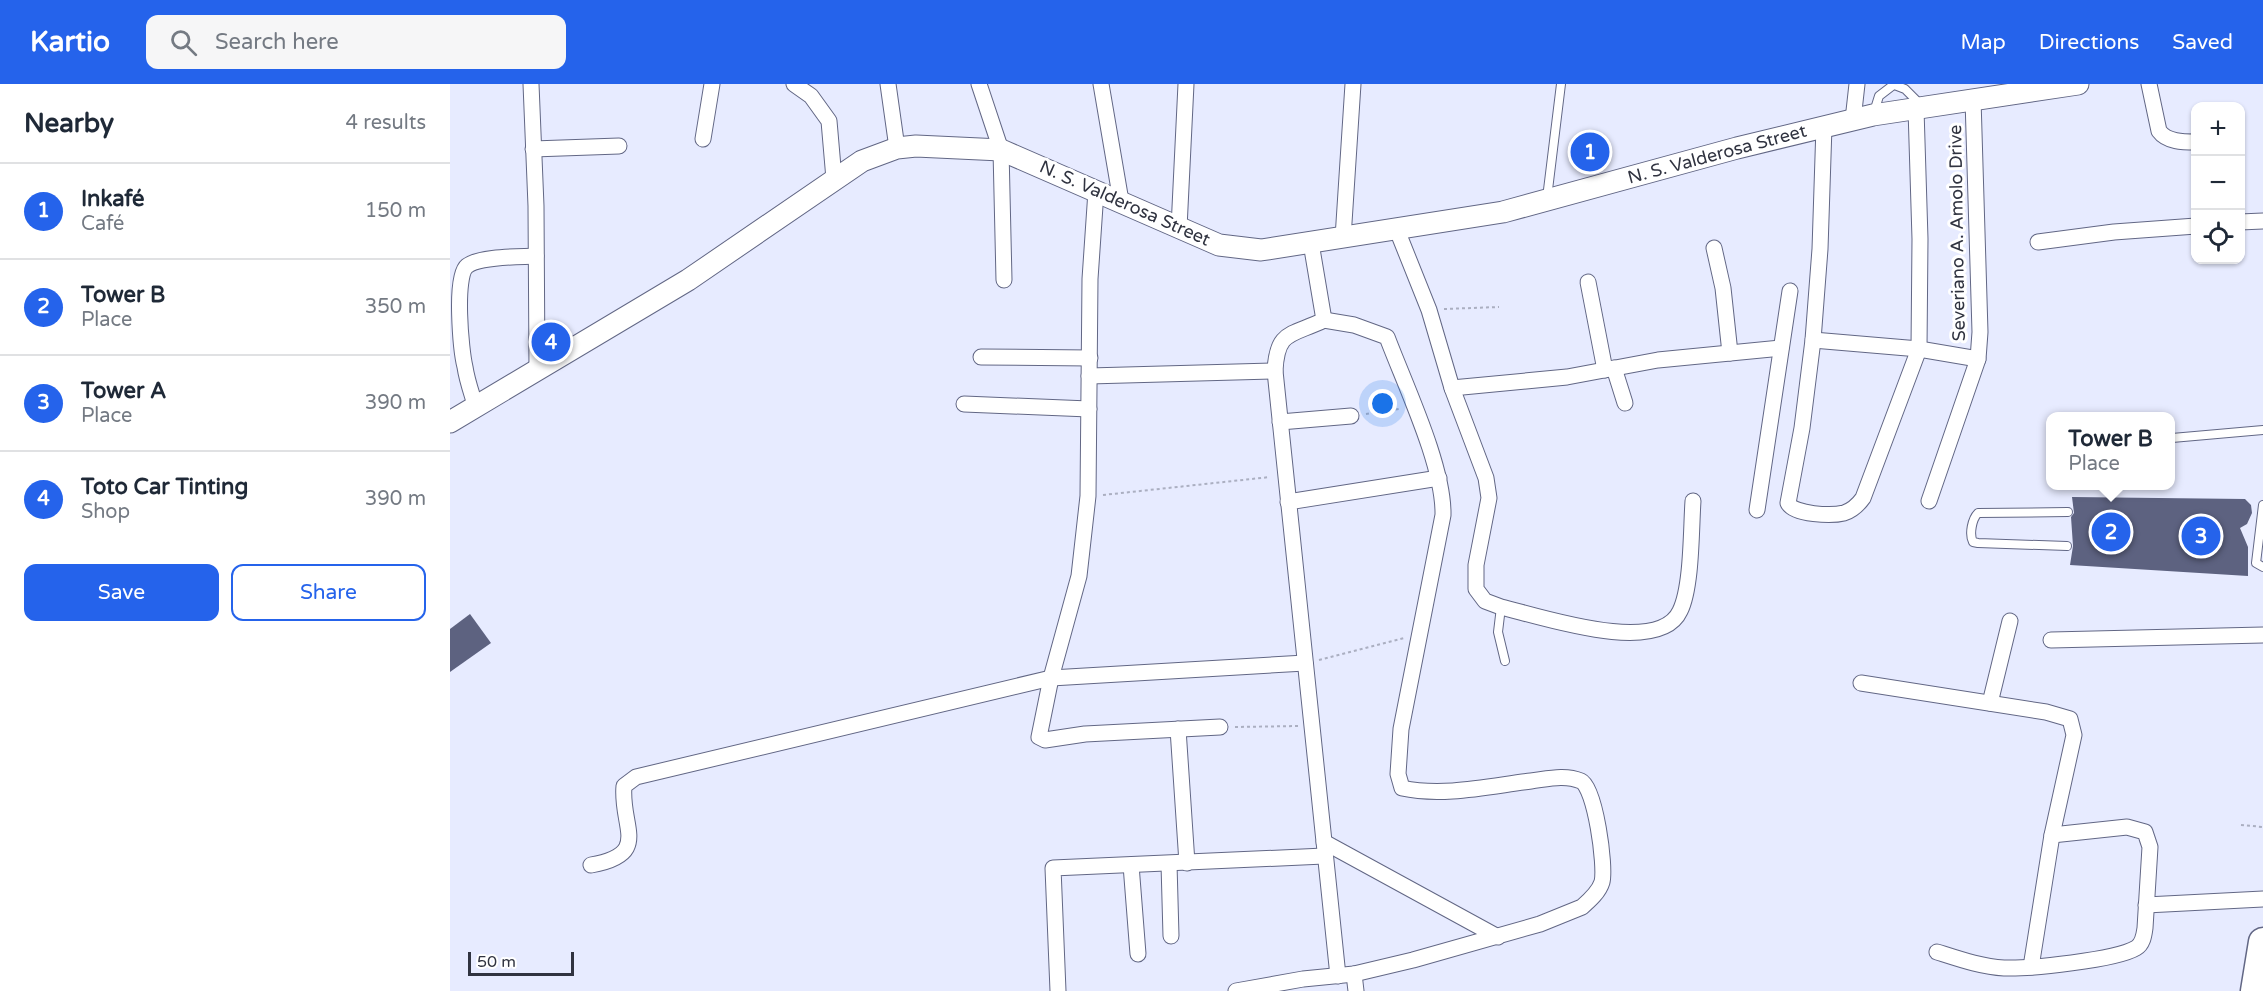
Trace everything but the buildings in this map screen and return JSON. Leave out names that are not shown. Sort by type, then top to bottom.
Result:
[{"type":"highway","points":[[2255,991],[2263,942]]},
{"type":"main road","name":"N. S. Valderosa Street","points":[[450,422],[688,280],[862,161],[897,148],[916,146],[1001,150],[1219,244],[1262,250],[1503,212],[1824,126],[1979,94],[2078,84]]},
{"type":"street","points":[[531,84],[537,370]]},
{"type":"street","points":[[703,139],[712,84]]},
{"type":"street","points":[[794,84],[811,96],[829,121],[834,179]]},
{"type":"street","points":[[888,84],[897,148]]},
{"type":"street","points":[[979,84],[1001,150],[1005,280]]},
{"type":"street","points":[[1101,84],[1121,201]]},
{"type":"street","points":[[1179,228],[1186,84]]},
{"type":"street","points":[[1343,238],[1353,84]]},
{"type":"street","points":[[1857,84],[1863,118]]},
{"type":"street","points":[[2149,84],[2154,115],[2163,136],[2191,141]]},
{"type":"street","name":"Severiano A. Amolo Drive","points":[[1929,501],[1978,359],[1980,332],[1979,94]]},
{"type":"street","points":[[1824,126],[1820,249],[1813,340],[1802,428],[1788,503],[1794,510],[1801,513],[1842,514],[1856,507],[1863,498],[1919,349],[1919,108]]},
{"type":"street","points":[[533,149],[619,146]]},
{"type":"street","points":[[1096,191],[1090,279],[1088,496],[1079,576],[1040,719],[1039,736],[1041,740],[1085,734],[1220,727]]},
{"type":"street","points":[[2245,222],[2263,221]]},
{"type":"street","points":[[2038,242],[2115,232],[2191,226]]},
{"type":"street","points":[[1397,230],[1429,309],[1452,388],[1488,490],[1488,512],[1476,565],[1476,590],[1485,602],[1501,608],[1621,634],[1651,632],[1670,625],[1680,611],[1687,578],[1693,501]]},
{"type":"street","points":[[1311,243],[1324,320]]},
{"type":"street","points":[[1714,248],[1723,288],[1730,353]]},
{"type":"street","points":[[476,408],[464,366],[460,322],[461,274],[466,266],[482,260],[536,256]]},
{"type":"street","points":[[1588,282],[1610,369],[1625,403]]},
{"type":"street","points":[[1757,510],[1790,291]]},
{"type":"street","points":[[1236,991],[1346,975],[1498,937],[1568,914],[1592,899],[1602,882],[1603,866],[1593,798],[1583,782],[1560,777],[1452,790],[1418,792],[1402,788],[1398,774],[1401,729],[1443,515],[1444,497],[1414,407],[1385,334],[1354,325],[1324,320],[1282,339],[1276,350],[1275,371],[1324,849],[1346,975],[1356,991]]},
{"type":"street","points":[[1813,340],[1919,349],[1978,359]]},
{"type":"street","points":[[1452,388],[1567,377],[1658,360],[1781,348]]},
{"type":"street","points":[[981,357],[1090,358]]},
{"type":"street","points":[[1089,376],[1275,371]]},
{"type":"street","points":[[964,404],[1089,408]]},
{"type":"street","points":[[1280,422],[1351,416]]},
{"type":"street","points":[[1288,502],[1439,478]]},
{"type":"street","points":[[1990,703],[2010,621]]},
{"type":"street","points":[[2051,640],[2263,635]]},
{"type":"street","points":[[591,865],[614,861],[626,848],[629,836],[624,786],[636,777],[1051,678],[1305,663]]},
{"type":"street","points":[[1861,683],[2064,715],[2073,725],[2074,735],[2052,835],[2031,967]]},
{"type":"street","points":[[1178,729],[1187,863]]},
{"type":"street","points":[[1937,952],[2002,968],[2031,967],[2107,956],[2137,948],[2143,939],[2150,847],[2145,832],[2127,827],[2052,835]]},
{"type":"street","points":[[1059,991],[1053,868],[1187,863],[1324,849],[1498,937]]},
{"type":"street","points":[[1169,864],[1171,936]]},
{"type":"street","points":[[1131,865],[1138,954]]},
{"type":"street","points":[[2146,904],[2263,899]]},
{"type":"lane","points":[[1546,200],[1561,84]]},
{"type":"lane","points":[[1863,118],[1879,96],[1892,85],[1905,89],[1919,108]]},
{"type":"lane","points":[[2175,438],[2263,430]]},
{"type":"lane","points":[[2263,505],[2256,563],[2263,567]]},
{"type":"lane","points":[[2067,546],[1978,543],[1972,542],[1971,538],[1974,517],[1978,513],[2068,512]]},
{"type":"lane","points":[[1501,608],[1498,632],[1505,661]]},
{"type":"path","points":[[1429,309],[1499,307]]},
{"type":"path","points":[[1351,416],[1414,407]]},
{"type":"path","points":[[1088,496],[1285,476]]},
{"type":"path","points":[[1305,663],[1418,634]]},
{"type":"path","points":[[1220,727],[1311,725]]},
{"type":"path","points":[[2241,825],[2261,827]]},
{"type":"place","name":"Inkafé","points":[[1590,152]]},
{"type":"place","name":"Toto Car Tinting","points":[[551,342]]},
{"type":"place","name":"Tower B","points":[[2111,532]]},
{"type":"place","name":"Tower A","points":[[2201,536]]}]
